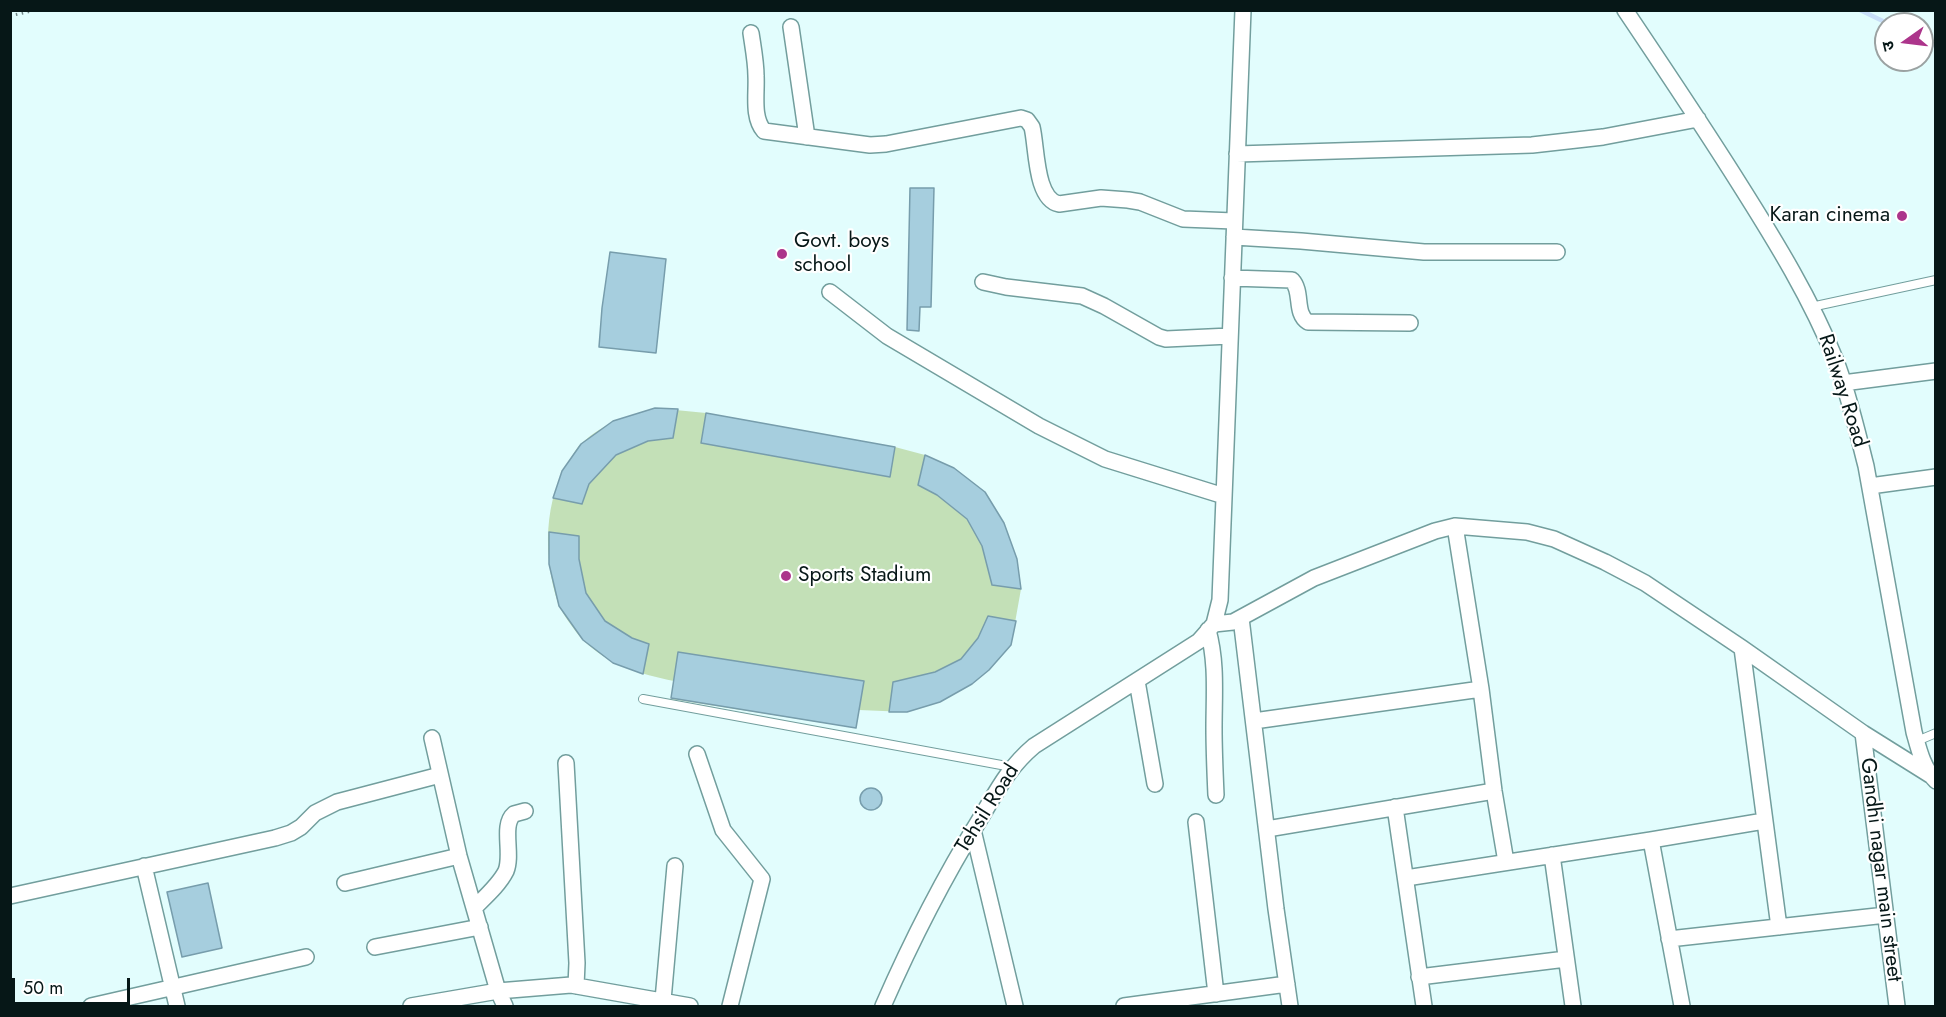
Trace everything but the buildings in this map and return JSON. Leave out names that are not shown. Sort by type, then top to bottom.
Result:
[{"type":"street","points":[[1216,795],[1214,727],[1216,682],[1211,627],[1220,600],[1243,10]]},
{"type":"street","name":"Railway Road","points":[[1625,10],[1772,236],[1811,307],[1837,363],[1855,423],[1870,486],[1917,741],[1922,761],[1933,778]]},
{"type":"street","points":[[791,27],[807,137]]},
{"type":"street","points":[[751,33],[756,75],[757,117],[764,131],[772,134],[853,144],[885,144],[1021,118],[1027,120],[1032,126],[1041,185],[1045,195],[1053,203],[1101,198],[1128,200],[1140,202],[1183,219],[1234,221]]},
{"type":"street","points":[[1237,154],[1532,145],[1603,137],[1698,119]]},
{"type":"street","points":[[1234,237],[1424,252],[1557,252]]},
{"type":"street","points":[[1232,278],[1292,280],[1298,290],[1301,314],[1308,322],[1410,322]]},
{"type":"street","points":[[982,282],[1082,296],[1166,339],[1230,336]]},
{"type":"street","points":[[830,292],[887,336],[1056,436],[1106,459],[1224,496]]},
{"type":"street","points":[[1844,383],[1935,371]]},
{"type":"street","points":[[1870,486],[1935,477]]},
{"type":"street","points":[[1211,627],[1233,622],[1337,568],[1396,545],[1455,526],[1527,532],[1583,551],[1645,583],[1863,733],[1933,778]]},
{"type":"street","points":[[1455,526],[1506,862]]},
{"type":"street","points":[[1241,618],[1290,1006]]},
{"type":"street","name":"Tehsil Road","points":[[889,1004],[942,885],[1012,767],[1034,746],[1199,641],[1211,627]]},
{"type":"street","points":[[1742,648],[1779,927]]},
{"type":"street","points":[[1137,681],[1155,784]]},
{"type":"street","points":[[1254,721],[1481,689]]},
{"type":"street","name":"Gandhi nagar main street","points":[[1863,733],[1897,1006]]},
{"type":"street","points":[[432,738],[459,856],[498,991],[505,1006]]},
{"type":"street","points":[[697,754],[723,830],[762,879],[730,1006]]},
{"type":"street","points":[[566,763],[577,963],[576,986]]},
{"type":"street","points":[[10,896],[291,833],[315,813],[337,802],[440,775]]},
{"type":"street","points":[[1267,829],[1494,791]]},
{"type":"street","points":[[1395,807],[1424,1006]]},
{"type":"street","points":[[474,908],[506,871],[509,857],[508,823],[514,814],[525,811]]},
{"type":"street","points":[[1406,878],[1764,821]]},
{"type":"street","points":[[1196,822],[1216,994]]},
{"type":"street","points":[[973,830],[1015,1006]]},
{"type":"street","points":[[1651,840],[1682,1006]]},
{"type":"street","points":[[1552,855],[1574,1006]]},
{"type":"street","points":[[345,883],[459,856]]},
{"type":"street","points":[[663,1000],[675,866]]},
{"type":"street","points":[[144,867],[177,1006]]},
{"type":"street","points":[[1669,939],[1886,915]]},
{"type":"street","points":[[375,947],[480,927]]},
{"type":"street","points":[[91,1006],[306,957]]},
{"type":"street","points":[[1419,977],[1566,959]]},
{"type":"street","points":[[1124,1006],[1287,984]]},
{"type":"street","points":[[411,1006],[498,991],[576,986],[690,1006]]},
{"type":"lane","points":[[1811,307],[1935,280]]},
{"type":"lane","points":[[644,699],[1012,767]]},
{"type":"lane","points":[[1917,741],[1935,733]]},
{"type":"path","points":[[10,16],[36,10]]},
{"type":"green space","name":"Sports Stadium","points":[[655,408],[706,413],[895,447],[925,455],[954,468],[985,492],[1004,523],[1017,559],[1021,589],[1011,645],[989,670],[972,684],[940,702],[907,712],[859,710],[856,728],[671,699],[674,681],[637,672],[604,656],[581,638],[558,603],[548,548],[551,510],[562,474],[580,445],[607,426]]},
{"type":"waterway","points":[[1860,10],[1874,17]]},
{"type":"place","name":"Karan cinema","points":[[1902,216]]},
{"type":"place","name":"Govt. boys school","points":[[782,254]]},
{"type":"place","name":"Sports Stadium","points":[[786,576]]}]
